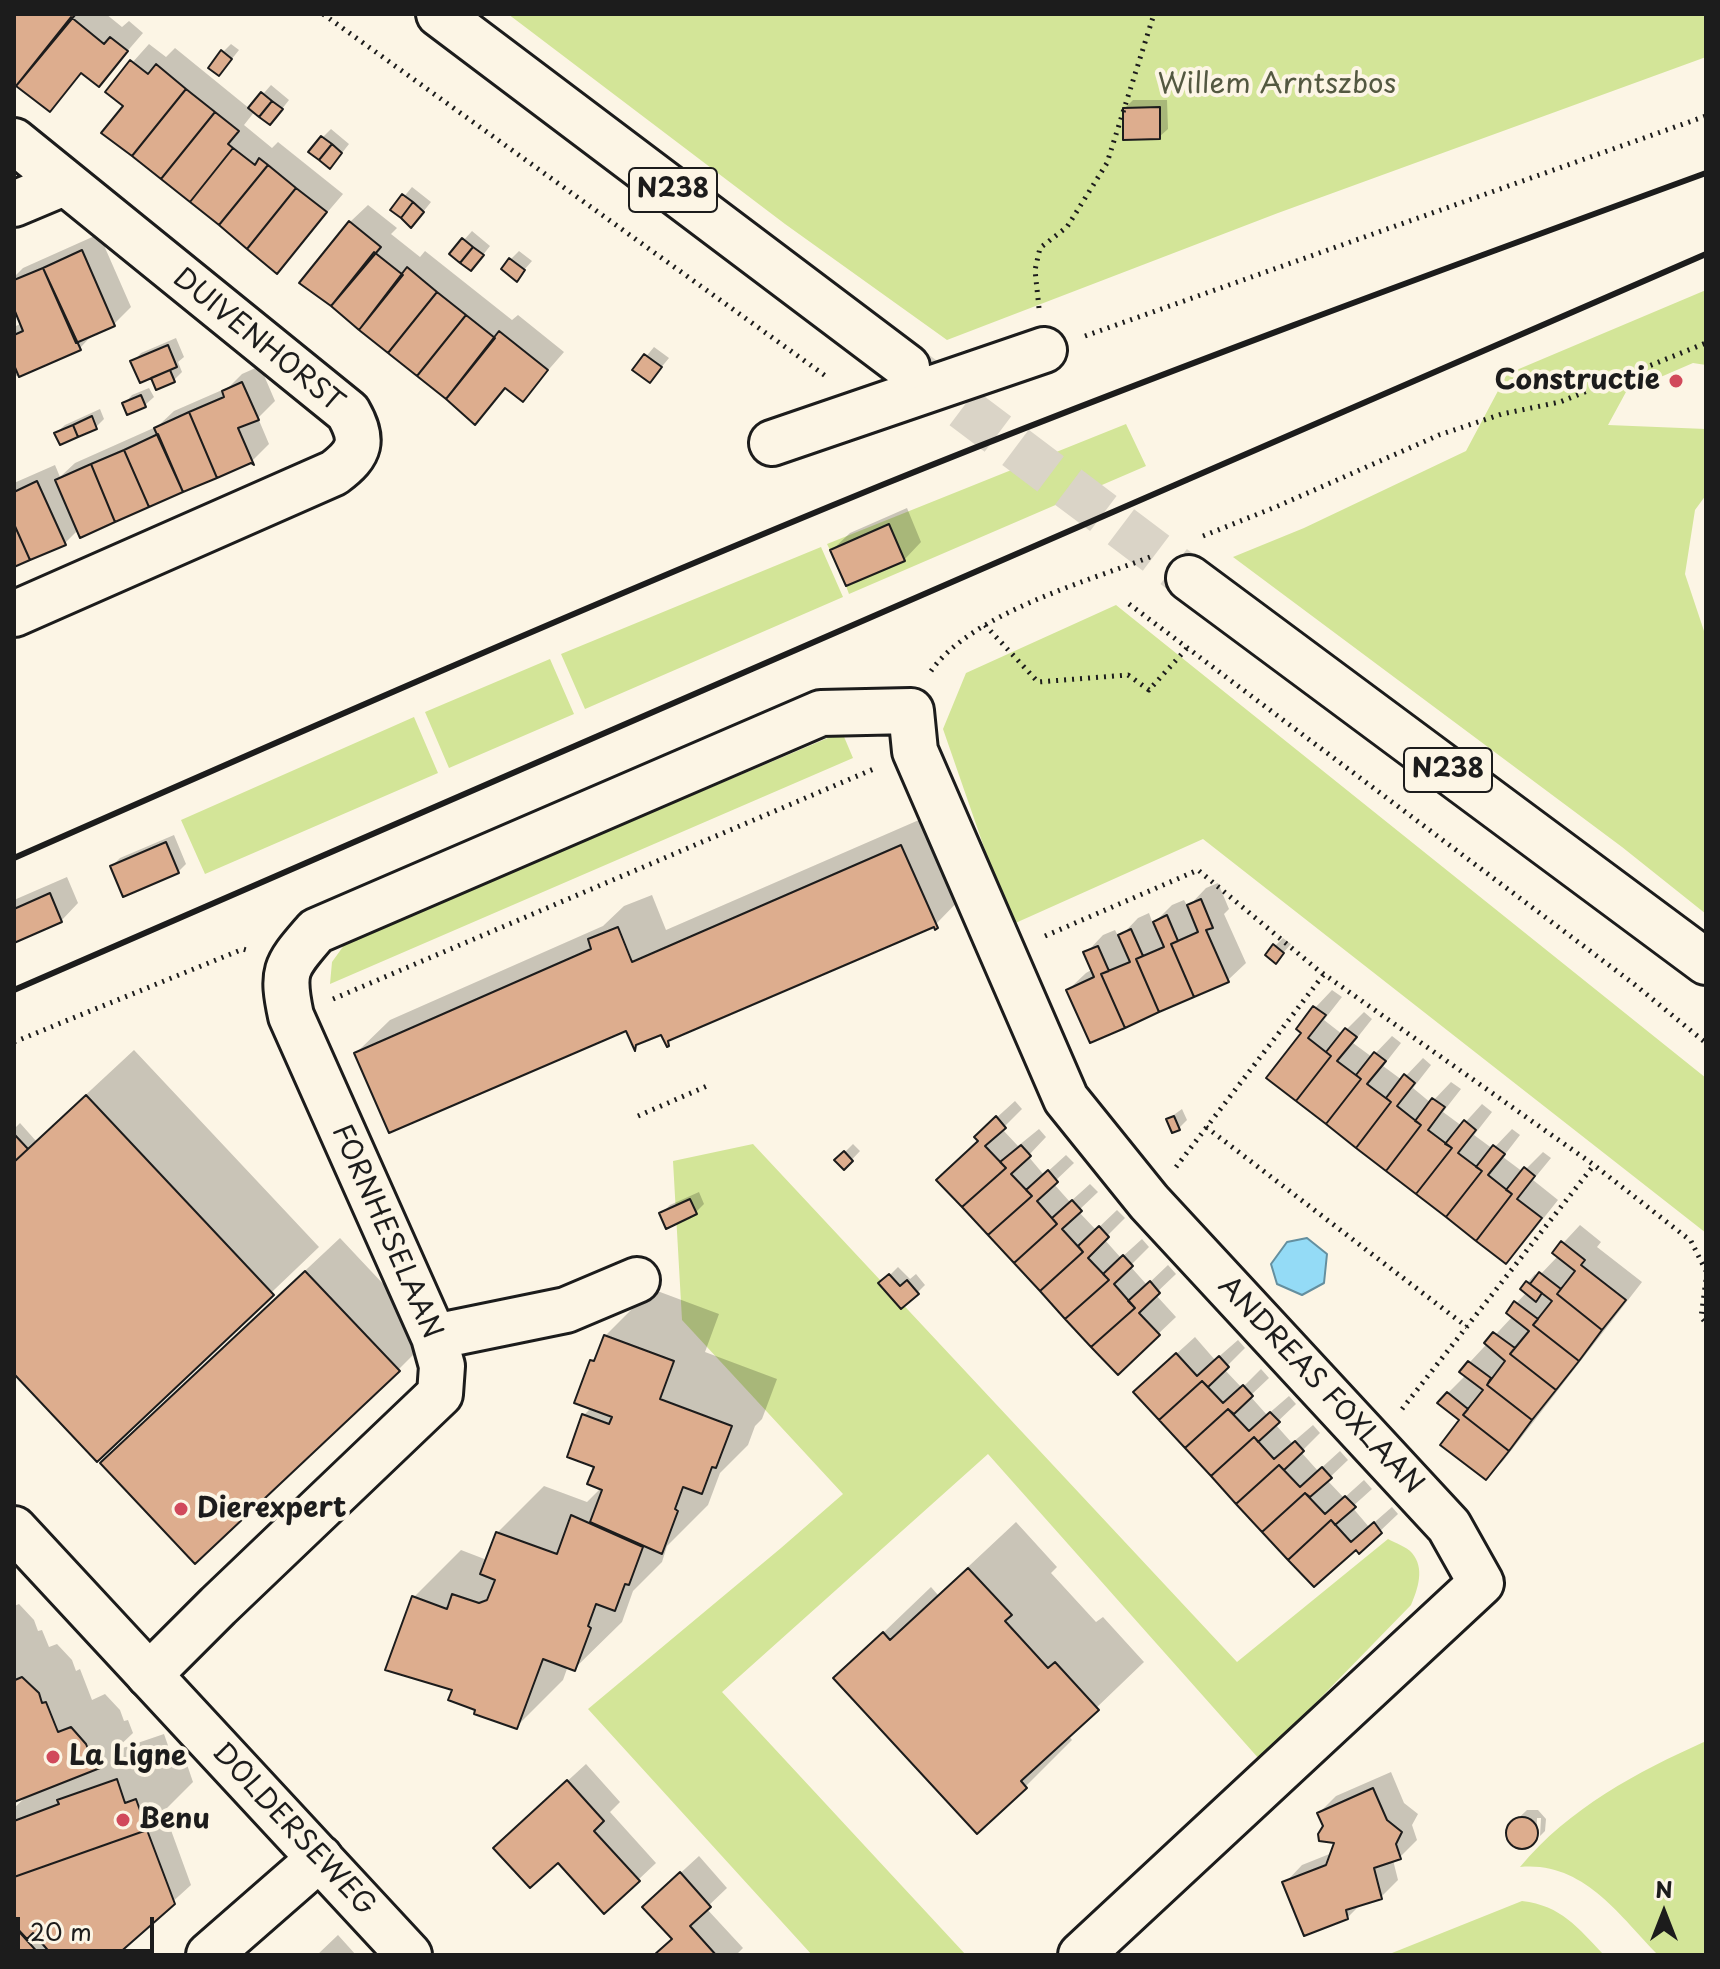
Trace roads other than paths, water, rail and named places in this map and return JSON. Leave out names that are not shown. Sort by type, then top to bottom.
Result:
[{"type":"street","name":"N238","points":[[439,14],[907,367]]},
{"type":"street","name":"DUIVENHORST","points":[[14,141],[348,412],[358,429],[358,446],[347,463],[334,473],[14,614]]},
{"type":"street","points":[[14,204],[64,183]]},
{"type":"street","points":[[772,443],[1044,350]]},
{"type":"street","name":"N238","points":[[1189,578],[1706,962]]},
{"type":"street","name":"ANDREAS FOXLAAN","points":[[289,962],[316,931],[821,713],[913,731],[1003,954],[1066,1099],[1149,1202],[1449,1526],[1481,1583],[1081,1955]]},
{"type":"street","name":"FORNHESELAAN","points":[[149,1675],[440,1394],[442,1366],[434,1337],[291,1016],[286,989],[289,962]]},
{"type":"street","points":[[434,1337],[566,1310],[637,1280]]},
{"type":"street","name":"DOLDERSEWEG","points":[[14,1529],[409,1955]]},
{"type":"street","points":[[209,1955],[320,1858]]},
{"type":"water","points":[[1307,1238],[1327,1254],[1324,1283],[1302,1295],[1277,1284],[1271,1264],[1287,1242]]},
{"type":"tunnel","points":[[910,368],[1189,578]]},
{"type":"railway","points":[[14,858],[555,622],[882,485],[1189,365],[1706,173]]},
{"type":"railway","points":[[14,990],[1706,254]]},
{"type":"place","name":"Constructie","points":[[1676,381]]},
{"type":"place","name":"Dierexpert","points":[[181,1509]]},
{"type":"place","name":"La Ligne","points":[[53,1757]]},
{"type":"place","name":"Benu","points":[[123,1820]]},
{"type":"park label","name":"Willem Arntszbos","points":[[1277,85]]}]
